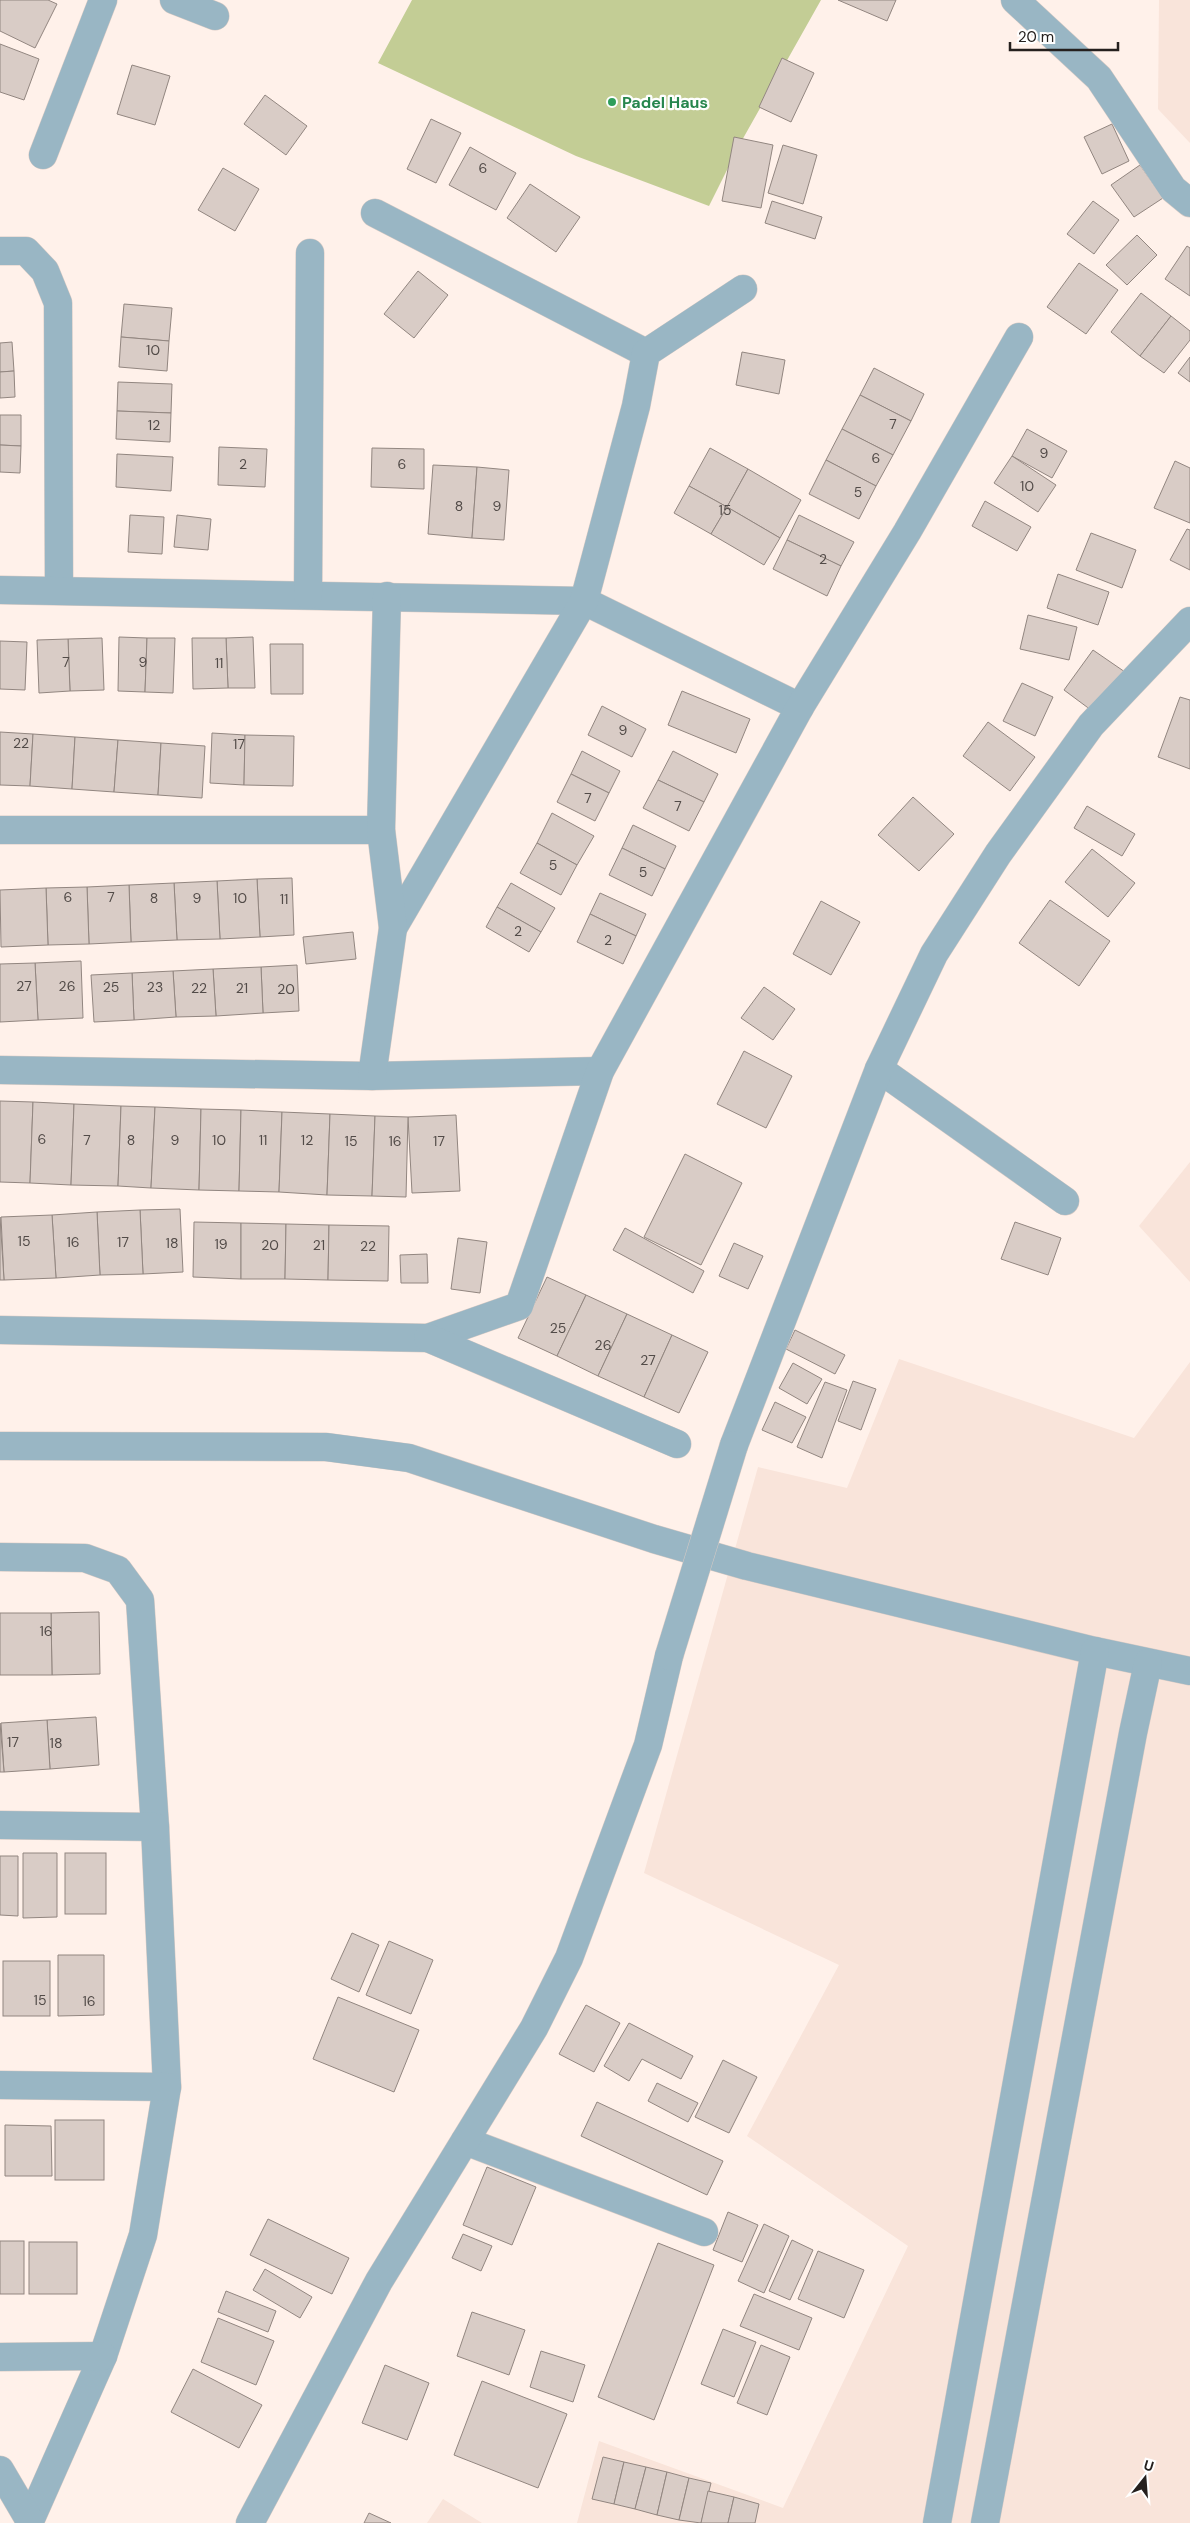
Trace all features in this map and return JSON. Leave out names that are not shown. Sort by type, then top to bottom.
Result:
[{"type":"street","points":[[43,155],[103,0]]},
{"type":"street","points":[[174,0],[215,16]]},
{"type":"street","points":[[1015,0],[1099,78],[1173,189],[1190,202]]},
{"type":"street","points":[[375,213],[646,353]]},
{"type":"street","points":[[0,251],[26,251],[45,271],[58,303],[59,590]]},
{"type":"street","points":[[308,595],[310,253]]},
{"type":"street","points":[[393,928],[584,601],[636,406],[646,353],[743,289]]},
{"type":"street","points":[[0,1330],[428,1338],[519,1306],[600,1071],[800,707],[907,532],[1019,337]]},
{"type":"street","points":[[0,590],[584,601],[800,707]]},
{"type":"street","points":[[372,1076],[393,928],[381,830],[387,596]]},
{"type":"street","points":[[250,2523],[379,2281],[534,2028],[570,1958],[648,1745],[669,1656],[734,1445],[878,1069],[934,954],[998,854],[1091,725],[1190,621]]},
{"type":"street","points":[[0,830],[381,830]]},
{"type":"street","points":[[878,1069],[1065,1201]]},
{"type":"street","points":[[0,1070],[372,1076],[600,1071]]},
{"type":"street","points":[[428,1338],[677,1444]]},
{"type":"street","points":[[0,1446],[326,1447],[408,1458],[654,1539],[746,1566],[1095,1651],[1190,1671]]},
{"type":"street","points":[[0,1557],[85,1558],[118,1570],[140,1600],[155,1826],[167,2087],[144,2235],[103,2356],[29,2522]]},
{"type":"street","points":[[937,2523],[1095,1651]]},
{"type":"street","points":[[985,2523],[1133,1733],[1148,1663]]},
{"type":"street","points":[[0,1825],[155,1826]]},
{"type":"street","points":[[0,2085],[167,2087]]},
{"type":"street","points":[[465,2141],[704,2232]]},
{"type":"street","points":[[0,2357],[103,2356]]},
{"type":"street","points":[[0,2470],[29,2522]]},
{"type":"shaded area","points":[[1159,0],[1190,0],[1190,143],[1158,109]]},
{"type":"shaded area","points":[[1190,1162],[1190,1282],[1139,1226]]},
{"type":"shaded area","points":[[899,1359],[1134,1438],[1190,1362],[1190,2523],[577,2523],[599,2441],[783,2508],[908,2246],[747,2136],[839,1965],[644,1873],[758,1467],[847,1488]]},
{"type":"shaded area","points":[[443,2499],[482,2523],[427,2523]]},
{"type":"green space","name":"Padel Haus","points":[[412,0],[821,0],[741,142],[709,206],[576,156],[378,63]]},
{"type":"building","points":[[0,0],[48,0],[57,4],[35,48],[0,31]]},
{"type":"building","points":[[838,0],[896,0],[887,21]]},
{"type":"building","points":[[0,44],[39,59],[24,100],[0,92]]},
{"type":"building","points":[[782,58],[814,73],[791,122],[759,107]]},
{"type":"building","points":[[132,65],[170,76],[155,125],[117,114]]},
{"type":"building","points":[[265,95],[307,126],[286,155],[244,124]]},
{"type":"building","points":[[431,119],[461,133],[436,183],[407,169]]},
{"type":"building","points":[[1112,124],[1129,161],[1102,174],[1084,137]]},
{"type":"building","points":[[734,137],[773,145],[761,208],[722,201]]},
{"type":"building","points":[[783,145],[817,155],[803,204],[768,193]]},
{"type":"building","points":[[470,147],[516,173],[496,210],[449,185]]},
{"type":"building","points":[[1140,165],[1163,198],[1134,217],[1111,185]]},
{"type":"building","points":[[223,168],[259,189],[235,231],[198,210]]},
{"type":"building","points":[[530,184],[580,217],[556,252],[507,218]]},
{"type":"building","points":[[772,201],[822,217],[815,239],[765,223]]},
{"type":"building","points":[[1093,201],[1119,220],[1094,254],[1067,234]]},
{"type":"building","points":[[1137,235],[1157,255],[1127,285],[1106,265]]},
{"type":"building","points":[[1187,246],[1190,248],[1190,296],[1165,279]]},
{"type":"building","points":[[1079,263],[1118,290],[1086,334],[1047,307]]},
{"type":"building","points":[[418,271],[448,295],[414,338],[384,314]]},
{"type":"building","points":[[1141,293],[1171,316],[1140,356],[1111,332]]},
{"type":"building","points":[[124,304],[172,308],[169,341],[121,337]]},
{"type":"building","points":[[1171,316],[1190,331],[1190,340],[1164,373],[1140,356]]},
{"type":"building","points":[[121,337],[169,341],[167,371],[119,367]]},
{"type":"building","points":[[12,342],[14,371],[0,372],[0,343]]},
{"type":"building","points":[[742,352],[785,360],[779,394],[736,385]]},
{"type":"building","points":[[1190,357],[1190,382],[1178,373]]},
{"type":"building","points":[[874,368],[924,394],[911,421],[860,395]]},
{"type":"building","points":[[14,371],[15,397],[0,398],[0,372]]},
{"type":"building","points":[[118,382],[172,384],[171,413],[117,411]]},
{"type":"building","points":[[860,395],[911,421],[893,455],[842,429]]},
{"type":"building","points":[[117,411],[171,413],[170,442],[116,439]]},
{"type":"building","points":[[0,415],[21,415],[21,446],[0,445]]},
{"type":"building","points":[[842,429],[893,455],[876,486],[826,460]]},
{"type":"building","points":[[1027,429],[1067,451],[1052,478],[1012,456]]},
{"type":"building","points":[[0,445],[21,446],[20,473],[0,472]]},
{"type":"building","points":[[219,447],[267,449],[265,487],[218,485]]},
{"type":"building","points":[[372,448],[424,449],[424,489],[371,487]]},
{"type":"building","points":[[710,448],[748,469],[727,507],[689,486]]},
{"type":"building","points":[[117,454],[173,457],[171,491],[116,487]]},
{"type":"building","points":[[1012,456],[1056,485],[1038,512],[994,483]]},
{"type":"building","points":[[826,460],[876,486],[859,519],[809,494]]},
{"type":"building","points":[[1175,461],[1190,468],[1190,523],[1154,508]]},
{"type":"building","points":[[433,465],[477,467],[472,538],[428,534]]},
{"type":"building","points":[[477,467],[509,470],[504,540],[472,538]]},
{"type":"building","points":[[748,469],[801,500],[780,538],[727,507]]},
{"type":"building","points":[[689,486],[727,507],[711,534],[674,513]]},
{"type":"building","points":[[985,501],[1031,527],[1017,551],[972,526]]},
{"type":"building","points":[[727,507],[780,538],[764,565],[711,534]]},
{"type":"building","points":[[130,515],[164,517],[162,554],[128,552]]},
{"type":"building","points":[[177,515],[211,519],[208,550],[174,547]]},
{"type":"building","points":[[799,515],[854,542],[841,566],[787,540]]},
{"type":"building","points":[[1187,529],[1190,530],[1190,570],[1170,560]]},
{"type":"building","points":[[1091,533],[1136,550],[1122,588],[1076,570]]},
{"type":"building","points":[[787,540],[841,566],[827,596],[773,569]]},
{"type":"building","points":[[1058,574],[1109,592],[1098,625],[1047,608]]},
{"type":"building","points":[[1028,615],[1077,627],[1069,660],[1020,649]]},
{"type":"building","points":[[119,637],[147,638],[145,692],[118,691]]},
{"type":"building","points":[[253,637],[255,688],[228,688],[226,638]]},
{"type":"building","points":[[102,638],[104,690],[70,691],[68,639]]},
{"type":"building","points":[[147,638],[175,638],[173,693],[145,692]]},
{"type":"building","points":[[192,638],[226,638],[228,688],[193,689]]},
{"type":"building","points":[[68,639],[70,691],[39,693],[37,640]]},
{"type":"building","points":[[0,641],[27,642],[25,690],[0,689]]},
{"type":"building","points":[[270,644],[303,644],[303,694],[271,694]]},
{"type":"building","points":[[1093,650],[1125,672],[1095,713],[1064,690]]},
{"type":"building","points":[[1022,683],[1053,697],[1035,736],[1003,721]]},
{"type":"building","points":[[682,691],[750,719],[736,753],[668,725]]},
{"type":"building","points":[[1180,697],[1190,700],[1190,769],[1158,757]]},
{"type":"building","points":[[602,706],[646,729],[632,757],[588,735]]},
{"type":"building","points":[[988,722],[1035,757],[1010,791],[963,756]]},
{"type":"building","points":[[0,732],[33,734],[30,786],[0,785]]},
{"type":"building","points":[[212,733],[245,735],[244,785],[210,783]]},
{"type":"building","points":[[33,734],[75,737],[72,789],[30,786]]},
{"type":"building","points":[[245,735],[294,736],[293,786],[244,785]]},
{"type":"building","points":[[75,737],[118,740],[114,792],[72,789]]},
{"type":"building","points":[[118,740],[161,743],[158,795],[114,792]]},
{"type":"building","points":[[161,743],[205,746],[202,798],[158,795]]},
{"type":"building","points":[[582,751],[620,771],[609,793],[571,774]]},
{"type":"building","points":[[673,751],[718,774],[704,802],[658,780]]},
{"type":"building","points":[[571,774],[609,793],[595,821],[557,802]]},
{"type":"building","points":[[658,780],[704,802],[689,831],[643,808]]},
{"type":"building","points":[[913,797],[954,834],[919,871],[878,835]]},
{"type":"building","points":[[1087,806],[1135,834],[1122,856],[1074,828]]},
{"type":"building","points":[[552,813],[594,836],[577,865],[537,843]]},
{"type":"building","points":[[633,825],[676,846],[665,869],[622,848]]},
{"type":"building","points":[[537,843],[577,865],[561,895],[520,873]]},
{"type":"building","points":[[622,848],[665,869],[652,896],[609,875]]},
{"type":"building","points":[[1092,849],[1135,883],[1108,917],[1065,882]]},
{"type":"building","points":[[292,878],[294,935],[260,937],[257,879]]},
{"type":"building","points":[[257,879],[260,937],[220,939],[217,881]]},
{"type":"building","points":[[217,881],[220,939],[177,940],[174,883]]},
{"type":"building","points":[[174,883],[177,940],[131,942],[129,885]]},
{"type":"building","points":[[511,883],[555,908],[541,932],[497,907]]},
{"type":"building","points":[[129,885],[131,942],[89,944],[87,887]]},
{"type":"building","points":[[87,887],[89,944],[48,945],[46,888]]},
{"type":"building","points":[[46,888],[48,945],[1,947],[0,890]]},
{"type":"building","points":[[600,893],[646,914],[636,936],[590,914]]},
{"type":"building","points":[[1050,900],[1110,941],[1079,986],[1019,943]]},
{"type":"building","points":[[821,901],[860,922],[831,975],[793,954]]},
{"type":"building","points":[[497,907],[541,932],[529,952],[486,927]]},
{"type":"building","points":[[590,914],[636,936],[623,964],[577,942]]},
{"type":"building","points":[[353,932],[356,959],[306,964],[303,937]]},
{"type":"building","points":[[81,961],[83,1018],[38,1020],[35,963]]},
{"type":"building","points":[[35,963],[38,1020],[0,1022],[0,964]]},
{"type":"building","points":[[297,965],[299,1011],[263,1013],[261,967]]},
{"type":"building","points":[[261,967],[263,1013],[216,1016],[213,969]]},
{"type":"building","points":[[213,969],[216,1016],[176,1017],[173,971]]},
{"type":"building","points":[[173,971],[176,1017],[134,1020],[132,973]]},
{"type":"building","points":[[132,973],[134,1020],[94,1022],[91,975]]},
{"type":"building","points":[[764,987],[795,1009],[773,1040],[741,1018]]},
{"type":"building","points":[[744,1051],[792,1076],[766,1128],[717,1104]]},
{"type":"building","points":[[0,1101],[33,1102],[30,1183],[0,1182]]},
{"type":"building","points":[[33,1102],[74,1104],[71,1185],[30,1183]]},
{"type":"building","points":[[74,1104],[121,1106],[118,1186],[71,1185]]},
{"type":"building","points":[[121,1106],[155,1107],[151,1188],[118,1186]]},
{"type":"building","points":[[155,1107],[201,1109],[199,1190],[151,1188]]},
{"type":"building","points":[[201,1109],[241,1110],[239,1191],[199,1190]]},
{"type":"building","points":[[241,1110],[282,1112],[279,1192],[239,1191]]},
{"type":"building","points":[[282,1112],[330,1114],[327,1195],[279,1192]]},
{"type":"building","points":[[330,1114],[375,1116],[372,1196],[327,1195]]},
{"type":"building","points":[[456,1115],[460,1191],[412,1193],[408,1117]]},
{"type":"building","points":[[375,1116],[408,1117],[406,1197],[372,1196]]},
{"type":"building","points":[[685,1154],[742,1183],[701,1265],[644,1237]]},
{"type":"building","points":[[180,1209],[183,1272],[143,1274],[140,1210]]},
{"type":"building","points":[[140,1210],[143,1274],[100,1275],[97,1212]]},
{"type":"building","points":[[97,1212],[100,1275],[56,1278],[52,1215]]},
{"type":"building","points":[[52,1215],[56,1278],[4,1280],[1,1217]]},
{"type":"building","points":[[0,1217],[4,1280],[0,1280]]},
{"type":"building","points":[[194,1222],[241,1223],[241,1279],[193,1277]]},
{"type":"building","points":[[1015,1222],[1061,1238],[1048,1275],[1001,1259]]},
{"type":"building","points":[[241,1223],[286,1224],[285,1279],[241,1279]]},
{"type":"building","points":[[286,1224],[329,1225],[328,1280],[285,1279]]},
{"type":"building","points":[[329,1225],[389,1226],[388,1281],[328,1280]]},
{"type":"building","points":[[625,1228],[704,1271],[693,1293],[613,1250]]},
{"type":"building","points":[[458,1238],[487,1242],[480,1293],[451,1289]]},
{"type":"building","points":[[734,1243],[763,1256],[748,1289],[719,1276]]},
{"type":"building","points":[[427,1254],[428,1283],[401,1283],[400,1255]]},
{"type":"building","points":[[547,1277],[586,1295],[557,1356],[518,1338]]},
{"type":"building","points":[[586,1295],[627,1314],[598,1376],[557,1356]]},
{"type":"building","points":[[627,1314],[672,1335],[644,1397],[598,1376]]},
{"type":"building","points":[[795,1330],[845,1355],[835,1374],[786,1349]]},
{"type":"building","points":[[672,1335],[708,1352],[679,1413],[644,1397]]},
{"type":"building","points":[[793,1363],[822,1379],[807,1404],[779,1388]]},
{"type":"building","points":[[853,1381],[876,1389],[861,1430],[838,1421]]},
{"type":"building","points":[[825,1382],[847,1390],[822,1458],[797,1447]]},
{"type":"building","points":[[775,1402],[806,1417],[792,1443],[762,1430]]},
{"type":"building","points":[[99,1612],[100,1674],[52,1675],[51,1613]]},
{"type":"building","points":[[0,1613],[51,1613],[52,1675],[0,1675]]},
{"type":"building","points":[[96,1717],[99,1765],[50,1769],[47,1720]]},
{"type":"building","points":[[47,1720],[50,1769],[4,1772],[1,1723]]},
{"type":"building","points":[[0,1723],[4,1772],[0,1772]]},
{"type":"building","points":[[23,1853],[57,1853],[57,1917],[23,1918]]},
{"type":"building","points":[[65,1853],[106,1853],[106,1914],[65,1914]]},
{"type":"building","points":[[0,1856],[18,1856],[18,1916],[0,1915]]},
{"type":"building","points":[[352,1933],[379,1945],[359,1992],[331,1979]]},
{"type":"building","points":[[389,1941],[433,1960],[411,2014],[366,1995]]},
{"type":"building","points":[[58,1955],[104,1955],[104,2015],[58,2016]]},
{"type":"building","points":[[3,1961],[50,1961],[50,2016],[3,2016]]},
{"type":"building","points":[[338,1997],[419,2030],[394,2092],[313,2059]]},
{"type":"building","points":[[586,2005],[620,2023],[594,2072],[559,2054]]},
{"type":"building","points":[[629,2023],[693,2056],[681,2079],[642,2059],[629,2081],[604,2066]]},
{"type":"building","points":[[723,2060],[757,2077],[729,2133],[695,2117]]},
{"type":"building","points":[[657,2083],[698,2103],[688,2122],[648,2101]]},
{"type":"building","points":[[597,2102],[723,2161],[707,2195],[581,2136]]},
{"type":"building","points":[[55,2120],[104,2120],[104,2180],[55,2180]]},
{"type":"building","points":[[5,2125],[51,2126],[52,2176],[5,2176]]},
{"type":"building","points":[[487,2167],[536,2187],[512,2245],[463,2225]]},
{"type":"building","points":[[728,2212],[758,2225],[742,2262],[713,2250]]},
{"type":"building","points":[[268,2219],[349,2258],[332,2294],[250,2255]]},
{"type":"building","points":[[764,2224],[789,2236],[764,2293],[738,2281]]},
{"type":"building","points":[[463,2234],[492,2246],[481,2271],[452,2258]]},
{"type":"building","points":[[792,2240],[813,2250],[790,2300],[769,2291]]},
{"type":"building","points":[[0,2241],[24,2241],[24,2294],[0,2294]]},
{"type":"building","points":[[29,2242],[77,2242],[77,2294],[29,2294]]},
{"type":"building","points":[[658,2243],[714,2265],[654,2420],[598,2397]]},
{"type":"building","points":[[818,2251],[864,2270],[844,2318],[798,2299]]},
{"type":"building","points":[[265,2269],[312,2297],[300,2318],[253,2290]]},
{"type":"building","points":[[226,2291],[276,2311],[268,2332],[218,2312]]},
{"type":"building","points":[[754,2294],[812,2318],[799,2350],[740,2326]]},
{"type":"building","points":[[472,2312],[525,2330],[509,2375],[457,2356]]},
{"type":"building","points":[[218,2318],[274,2341],[256,2385],[201,2362]]},
{"type":"building","points":[[723,2329],[756,2342],[734,2397],[701,2384]]},
{"type":"building","points":[[761,2345],[790,2357],[767,2415],[737,2403]]},
{"type":"building","points":[[541,2351],[585,2365],[573,2402],[530,2387]]},
{"type":"building","points":[[385,2365],[429,2383],[407,2440],[362,2423]]},
{"type":"building","points":[[193,2369],[262,2405],[239,2448],[171,2412]]},
{"type":"building","points":[[482,2381],[567,2414],[538,2488],[454,2455]]},
{"type":"building","points":[[603,2457],[624,2462],[614,2504],[592,2499]]},
{"type":"building","points":[[624,2462],[646,2467],[635,2509],[614,2504]]},
{"type":"building","points":[[646,2467],[667,2472],[657,2515],[635,2509]]},
{"type":"building","points":[[667,2472],[689,2478],[679,2520],[657,2515]]},
{"type":"building","points":[[689,2478],[711,2483],[701,2523],[679,2520]]},
{"type":"building","points":[[708,2491],[734,2497],[728,2523],[701,2523]]},
{"type":"building","points":[[734,2497],[759,2504],[755,2523],[728,2523]]},
{"type":"building","points":[[369,2513],[391,2523],[364,2523]]},
{"type":"place","name":"Padel Haus","points":[[612,102]]}]
